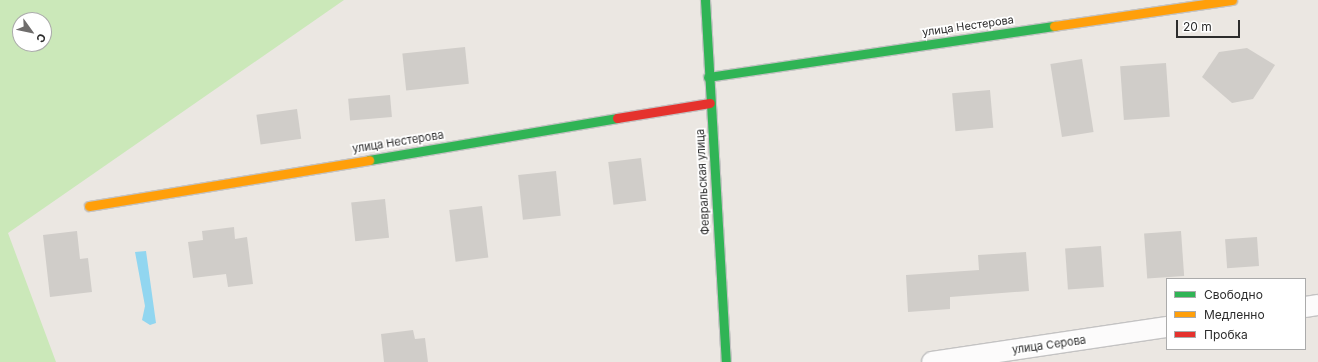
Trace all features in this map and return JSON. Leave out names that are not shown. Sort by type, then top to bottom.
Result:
[{"type":"street","name":"Февральская улица","points":[[705,0],[708,77],[726,362]]},
{"type":"street","name":"улица Нестерова","points":[[708,77],[1232,0]]},
{"type":"street","name":"улица Нестерова","points":[[90,206],[710,103]]},
{"type":"street","points":[[1306,307],[1318,305]]},
{"type":"street","name":"улица Серова","points":[[932,362],[1166,327]]},
{"type":"green space","points":[[0,0],[344,0],[8,233],[56,362],[0,362]]},
{"type":"water","points":[[146,251],[156,323],[150,325],[142,320],[145,306],[135,252]]},
{"type":"building","points":[[465,47],[469,84],[406,90],[402,54]]},
{"type":"building","points":[[1247,48],[1275,65],[1253,99],[1232,103],[1202,77],[1219,52]]},
{"type":"building","points":[[1082,59],[1094,132],[1062,137],[1050,64]]},
{"type":"building","points":[[1166,63],[1170,117],[1124,120],[1120,66]]},
{"type":"building","points":[[990,90],[993,128],[955,131],[952,93]]},
{"type":"building","points":[[390,95],[392,117],[350,121],[348,99]]},
{"type":"building","points":[[297,109],[301,139],[261,144],[256,115]]},
{"type":"building","points":[[641,158],[646,201],[613,205],[608,162]]},
{"type":"building","points":[[556,171],[561,216],[523,220],[518,175]]},
{"type":"building","points":[[385,199],[389,238],[355,241],[351,203]]},
{"type":"building","points":[[482,206],[488,258],[456,262],[449,210]]},
{"type":"building","points":[[234,227],[235,239],[247,237],[253,284],[228,287],[226,274],[193,278],[188,242],[203,240],[202,231]]},
{"type":"building","points":[[77,231],[80,259],[88,258],[92,292],[50,297],[43,235]]},
{"type":"building","points":[[1181,231],[1184,276],[1147,278],[1144,234]]},
{"type":"building","points":[[1257,237],[1259,266],[1227,268],[1225,239]]},
{"type":"building","points":[[1101,246],[1104,287],[1068,289],[1065,249]]},
{"type":"building","points":[[1026,252],[1029,291],[950,297],[950,309],[908,312],[906,275],[979,270],[978,255]]},
{"type":"building","points":[[413,330],[415,339],[425,338],[428,362],[384,362],[381,334]]},
{"type":"traffic: fast","points":[[705,0],[726,362]]},
{"type":"traffic: fast","points":[[708,77],[1054,26]]},
{"type":"traffic: fast","points":[[369,160],[617,118]]},
{"type":"traffic: slow","points":[[1054,26],[1232,0]]},
{"type":"traffic: slow","points":[[89,206],[369,160]]},
{"type":"traffic: jam","points":[[617,118],[710,103]]}]
